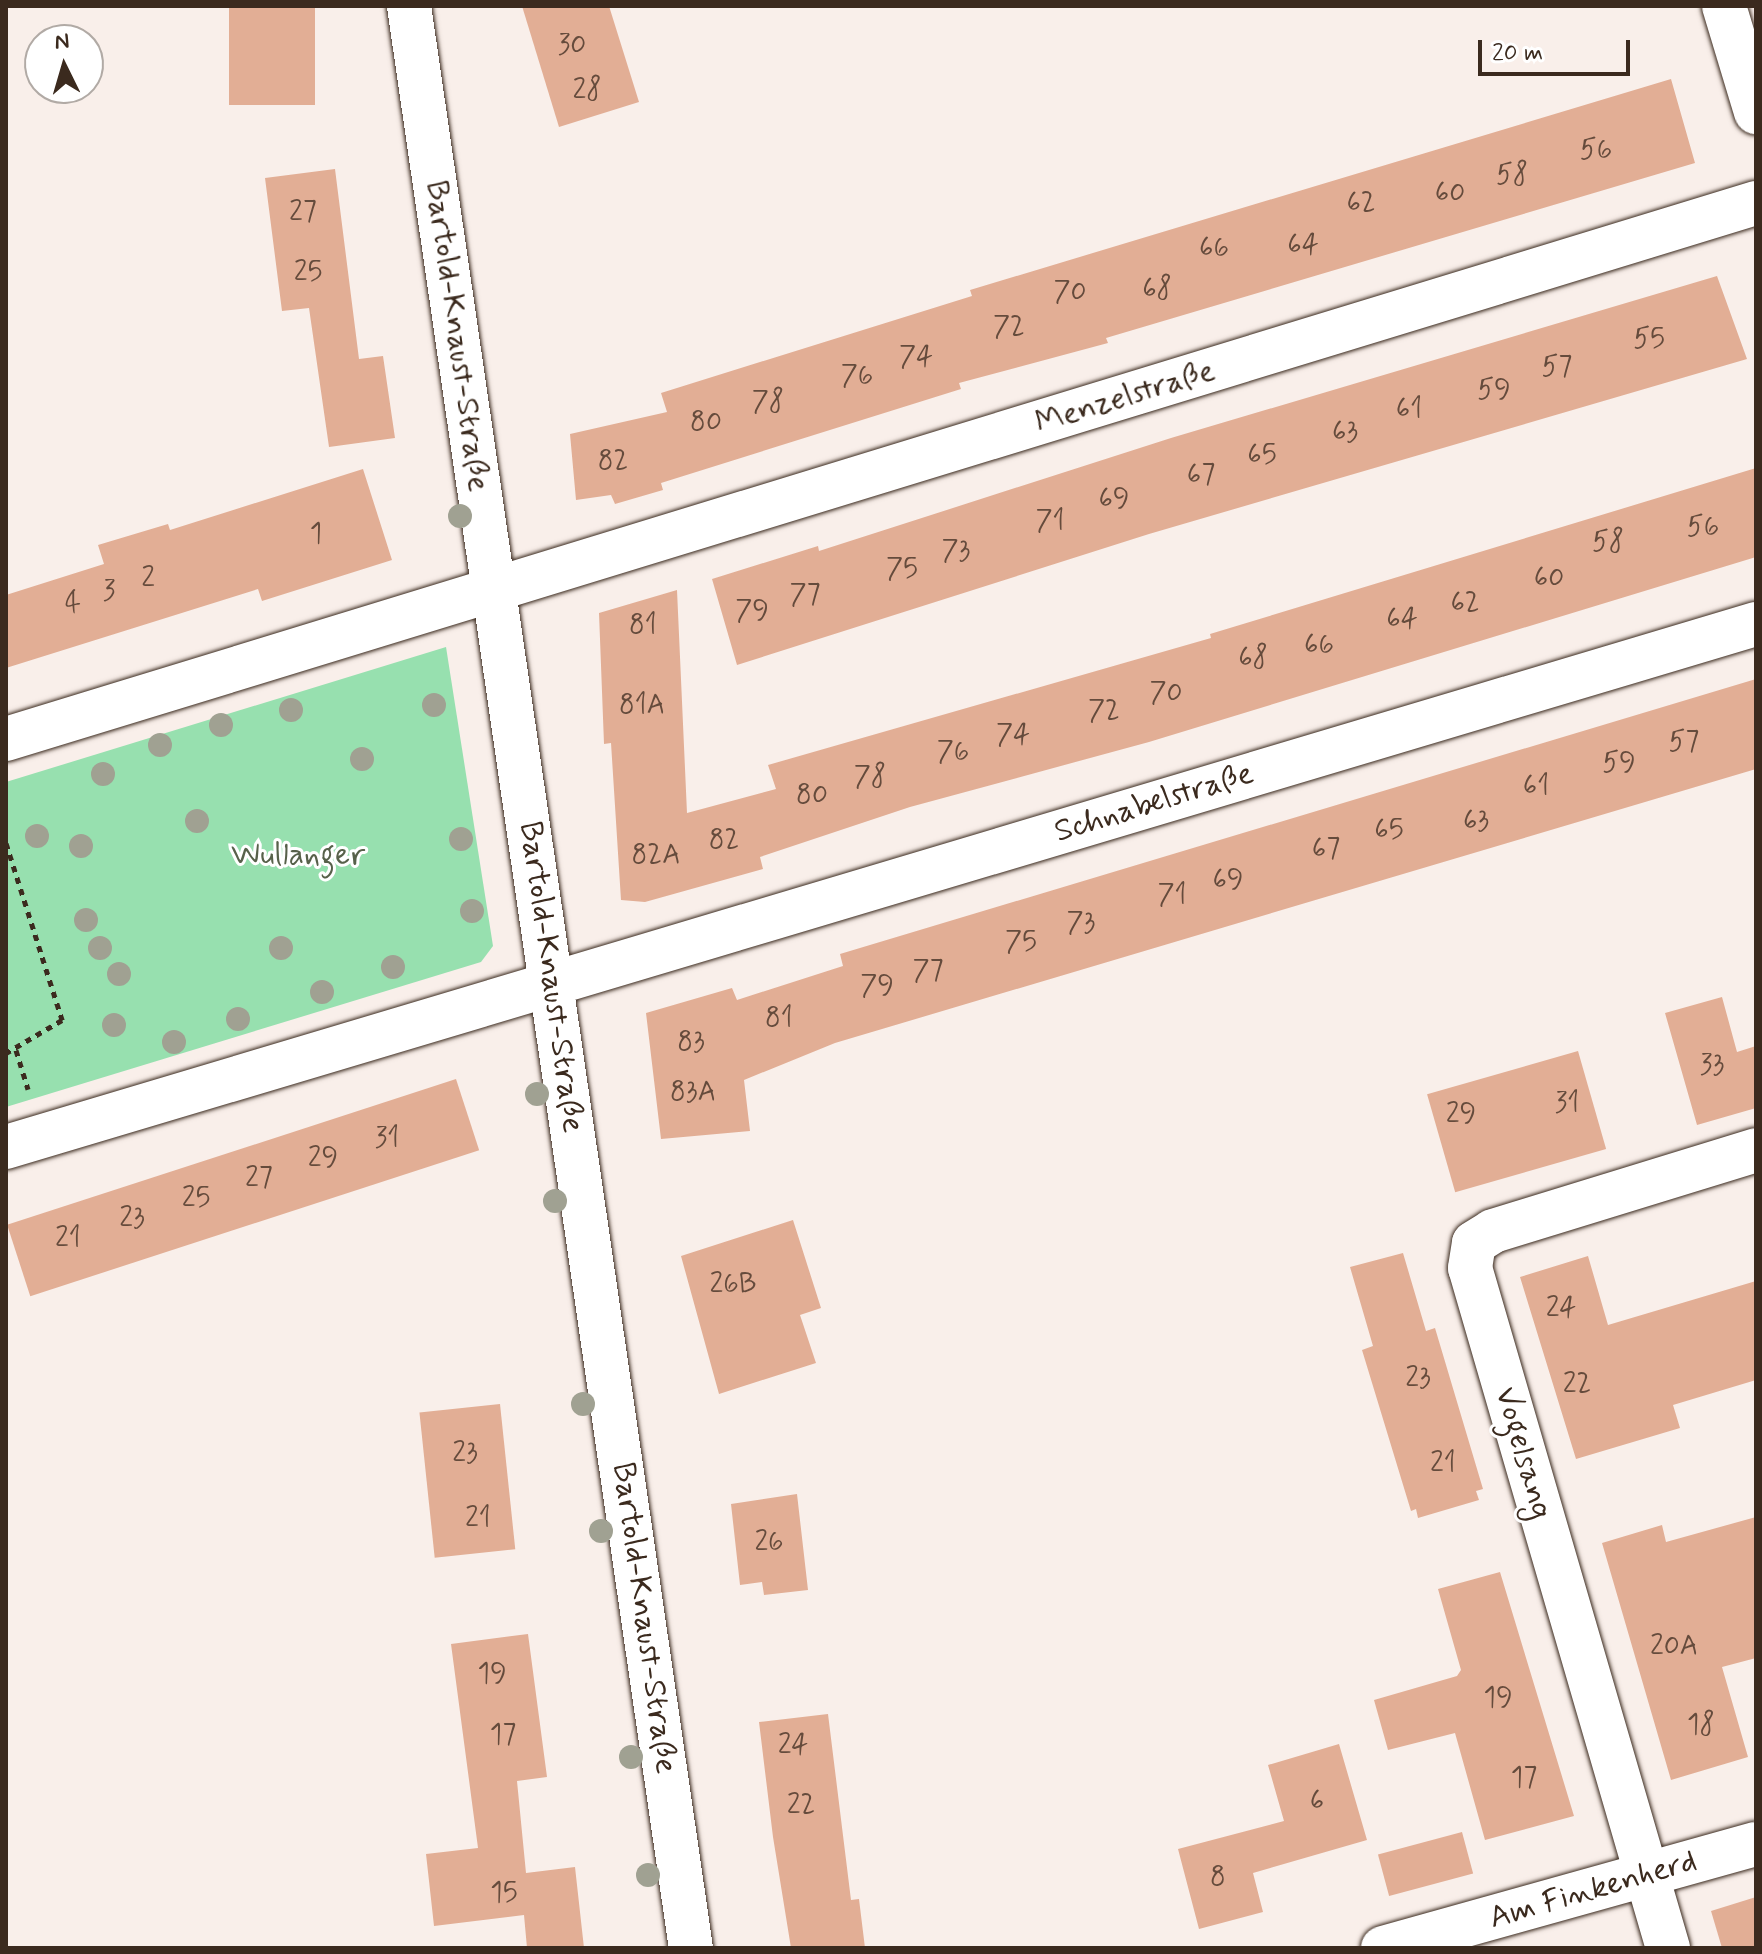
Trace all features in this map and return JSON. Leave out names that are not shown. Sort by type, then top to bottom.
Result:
[{"type":"street","name":"Bartold-Knaust-Straße","points":[[409,6],[691,1948]]},
{"type":"street","points":[[1724,6],[1756,112]]},
{"type":"street","name":"Menzelstraße","points":[[494,590],[1756,203]]},
{"type":"street","points":[[6,739],[494,590]]},
{"type":"street","name":"Schnabelstraße","points":[[552,982],[1756,624]]},
{"type":"street","points":[[6,1147],[552,982]]},
{"type":"street","name":"Vogelsang","points":[[1668,1948],[1470,1268],[1474,1243],[1493,1231],[1756,1150]]},
{"type":"street","name":"Am Finkenherd","points":[[1383,1948],[1756,1844]]},
{"type":"path","points":[[6,843],[62,1020],[6,1053]]},
{"type":"green space","name":"Wullanger","points":[[446,647],[493,946],[481,962],[6,1107],[6,782]]},
{"type":"building","points":[[229,6],[315,6],[315,105],[229,105]]},
{"type":"building","points":[[522,6],[609,6],[639,102],[559,127]]},
{"type":"building","points":[[1671,79],[1695,163],[1106,338],[1108,343],[959,383],[961,389],[661,483],[663,490],[615,504],[611,495],[576,500],[570,434],[667,412],[661,393],[972,296],[970,290]]},
{"type":"building","points":[[335,169],[359,359],[383,356],[395,438],[329,447],[309,308],[282,311],[265,178]]},
{"type":"building","points":[[1717,276],[1747,359],[1149,534],[737,665],[712,579],[818,546],[819,551],[1171,438]]},
{"type":"building","points":[[1756,468],[1756,557],[1149,742],[910,807],[760,857],[763,869],[645,902],[621,900],[611,743],[604,744],[599,613],[677,590],[687,813],[776,789],[768,765],[1211,638],[1210,634]]},
{"type":"building","points":[[363,469],[392,560],[262,601],[258,589],[6,668],[6,595],[104,564],[98,545],[168,524],[170,530]]},
{"type":"building","points":[[1756,679],[1756,769],[835,1043],[744,1080],[750,1131],[661,1139],[646,1013],[732,988],[737,1000],[843,966],[840,954]]},
{"type":"building","points":[[1722,997],[1737,1052],[1756,1046],[1756,1108],[1697,1125],[1665,1013]]},
{"type":"building","points":[[1578,1051],[1606,1149],[1455,1192],[1427,1094]]},
{"type":"building","points":[[456,1079],[479,1150],[30,1296],[7,1225]]},
{"type":"building","points":[[793,1220],[821,1308],[800,1315],[816,1363],[719,1394],[681,1256]]},
{"type":"building","points":[[1403,1253],[1426,1331],[1435,1328],[1483,1489],[1476,1491],[1479,1500],[1418,1518],[1416,1509],[1411,1511],[1362,1350],[1373,1346],[1350,1267]]},
{"type":"building","points":[[1588,1256],[1608,1325],[1756,1281],[1756,1380],[1673,1405],[1680,1428],[1576,1459],[1520,1277]]},
{"type":"building","points":[[500,1404],[515,1549],[435,1558],[419,1412]]},
{"type":"building","points":[[797,1494],[808,1590],[764,1595],[762,1582],[740,1585],[731,1504]]},
{"type":"building","points":[[1756,1517],[1756,1658],[1722,1667],[1748,1757],[1671,1780],[1602,1543],[1662,1525],[1666,1542]]},
{"type":"building","points":[[1500,1572],[1574,1816],[1485,1840],[1455,1733],[1388,1750],[1374,1700],[1457,1676],[1461,1670],[1438,1589]]},
{"type":"building","points":[[528,1634],[547,1777],[517,1781],[526,1873],[575,1867],[584,1948],[527,1948],[524,1915],[434,1926],[426,1854],[478,1848],[451,1644]]},
{"type":"building","points":[[828,1714],[851,1900],[859,1899],[865,1948],[791,1948],[759,1722]]},
{"type":"building","points":[[1339,1744],[1367,1840],[1253,1873],[1263,1912],[1199,1929],[1178,1849],[1284,1821],[1268,1765]]},
{"type":"building","points":[[1462,1832],[1473,1874],[1389,1896],[1378,1855]]},
{"type":"building","points":[[1756,1897],[1756,1948],[1722,1948],[1711,1911]]}]
